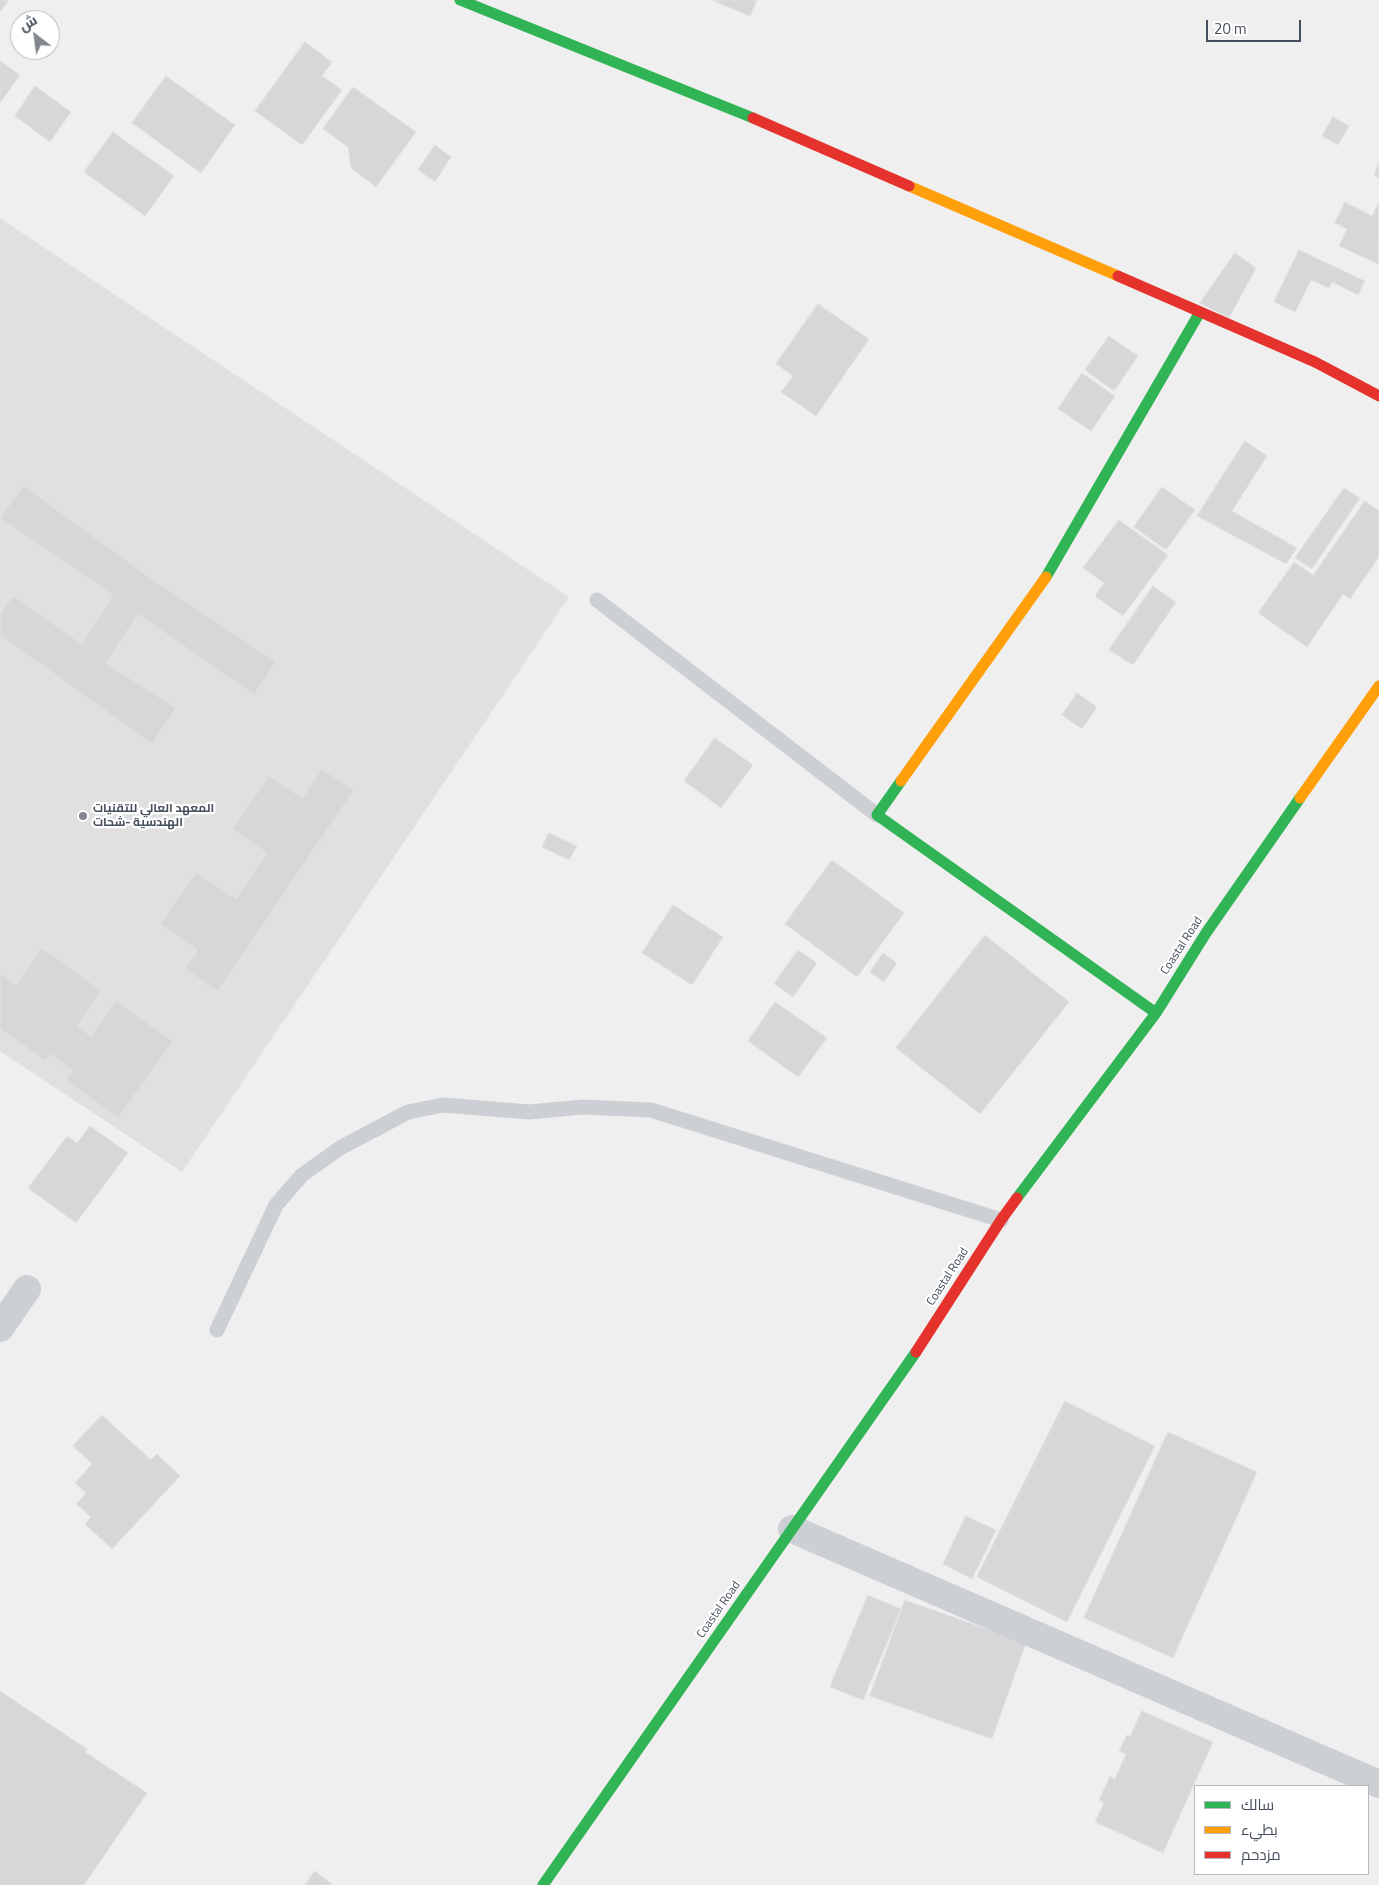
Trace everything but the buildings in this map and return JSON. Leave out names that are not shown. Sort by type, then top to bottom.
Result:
[{"type":"main road","points":[[460,0],[726,106],[1315,362],[1379,396]]},
{"type":"main road","points":[[1156,1013],[877,814],[1050,571],[1200,312]]},
{"type":"main road","name":"Coastal Road","points":[[543,1885],[917,1350],[1001,1220],[1156,1013],[1206,933],[1379,686]]},
{"type":"street","points":[[0,1328],[27,1289]]},
{"type":"street","points":[[792,1529],[1379,1784]]},
{"type":"lane","points":[[597,600],[877,814]]},
{"type":"lane","points":[[217,1330],[276,1205],[302,1175],[340,1148],[408,1112],[443,1105],[529,1112],[583,1107],[651,1110],[1001,1220]]},
{"type":"shaded area","points":[[0,218],[569,597],[182,1172],[0,1051]]},
{"type":"traffic: fast","points":[[460,0],[753,118]]},
{"type":"traffic: fast","points":[[1046,577],[1200,312]]},
{"type":"traffic: fast","points":[[901,781],[877,815],[1156,1013]]},
{"type":"traffic: fast","points":[[1017,1198],[1156,1013],[1206,933],[1300,798]]},
{"type":"traffic: fast","points":[[543,1885],[916,1352]]},
{"type":"traffic: slow","points":[[909,186],[1118,276]]},
{"type":"traffic: slow","points":[[901,781],[1046,577]]},
{"type":"traffic: slow","points":[[1300,798],[1379,686]]},
{"type":"traffic: jam","points":[[753,118],[909,186]]},
{"type":"traffic: jam","points":[[1118,276],[1315,362],[1379,396]]},
{"type":"traffic: jam","points":[[916,1352],[1017,1198]]},
{"type":"place","name":"المعهد العالي للتقنيات الهندسية -شحات","points":[[83,816]]}]
